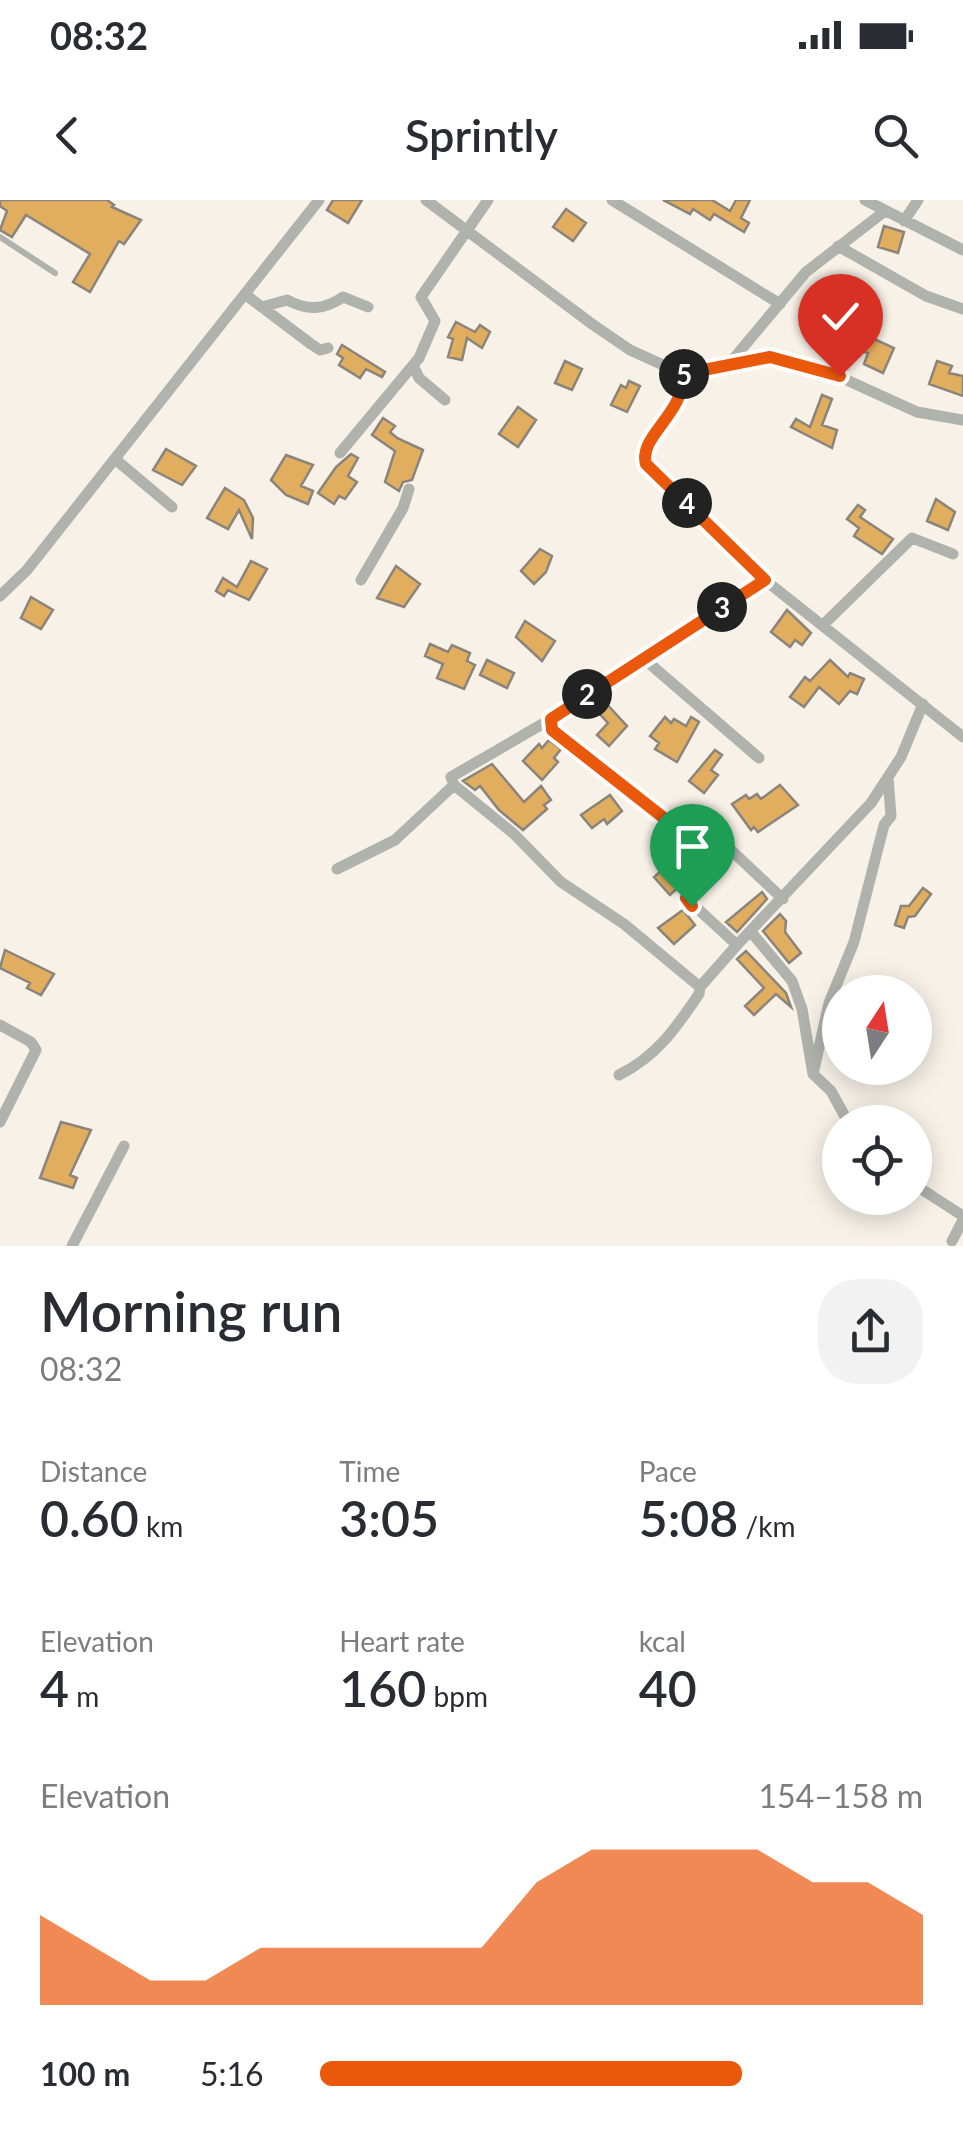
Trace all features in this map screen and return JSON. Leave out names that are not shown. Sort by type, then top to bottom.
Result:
[{"type":"street","points":[[0,596],[27,570],[319,200]]},
{"type":"street","points":[[426,200],[630,350],[683,374],[758,357],[785,360],[840,376],[898,406],[963,420]]},
{"type":"street","points":[[340,453],[413,365],[432,335],[436,320],[421,297],[488,200]]},
{"type":"street","points":[[612,200],[780,304]]},
{"type":"street","points":[[865,200],[963,250]]},
{"type":"street","points":[[904,220],[918,200]]},
{"type":"street","points":[[730,364],[806,272],[886,211]]},
{"type":"street","points":[[838,246],[926,296],[963,309]]},
{"type":"street","points":[[246,295],[320,350],[328,348]]},
{"type":"street","points":[[262,307],[287,300],[300,307],[328,308],[343,297],[368,307]]},
{"type":"street","points":[[413,365],[420,378],[444,400]]},
{"type":"street","points":[[683,374],[682,390],[673,412],[646,448],[646,464],[765,580],[963,738]]},
{"type":"street","points":[[115,460],[172,506]]},
{"type":"street","points":[[361,580],[403,508],[409,488]]},
{"type":"street","points":[[823,625],[912,538],[953,554]]},
{"type":"street","points":[[700,987],[624,924],[561,882],[514,834],[454,785],[452,777],[551,719],[765,580]]},
{"type":"street","points":[[643,658],[759,758]]},
{"type":"street","points":[[619,1075],[641,1064],[667,1040],[700,987],[871,803],[888,778],[923,704]]},
{"type":"street","points":[[551,719],[552,730],[669,822],[714,866]]},
{"type":"street","points":[[814,1074],[828,1002],[854,942],[884,824],[892,816],[888,778]]},
{"type":"street","points":[[337,870],[395,840],[454,785]]},
{"type":"street","points":[[737,945],[686,898],[714,866],[732,851],[783,899]]},
{"type":"street","points":[[751,932],[792,981],[802,1009],[801,1025],[814,1074],[839,1105]]},
{"type":"street","points":[[0,1026],[31,1042],[36,1050],[4,1102],[0,1122]]},
{"type":"street","points":[[72,1246],[124,1146]]},
{"type":"street","points":[[932,1194],[963,1218],[954,1244]]},
{"type":"lane","points":[[0,237],[55,273]]},
{"type":"building","points":[[0,200],[107,200],[112,207],[141,220],[124,244],[119,241],[90,292],[73,282],[90,254],[26,215],[12,237],[0,230],[7,211],[0,206]]},
{"type":"building","points":[[333,200],[362,200],[348,223],[327,210]]},
{"type":"building","points":[[663,200],[712,200],[730,211],[736,200],[750,200],[741,218],[749,223],[744,232],[714,214],[710,220],[693,209],[690,214]]},
{"type":"building","points":[[566,209],[586,223],[573,241],[553,227]]},
{"type":"building","points":[[884,226],[904,232],[898,253],[878,247]]},
{"type":"building","points":[[456,322],[475,332],[480,325],[490,332],[482,348],[467,338],[462,360],[448,357],[453,339],[448,337]]},
{"type":"building","points":[[859,332],[894,348],[883,373],[864,364],[868,353],[854,349]]},
{"type":"building","points":[[342,345],[385,372],[382,377],[366,369],[360,378],[339,365],[343,358],[337,354]]},
{"type":"building","points":[[565,361],[582,369],[572,390],[555,383]]},
{"type":"building","points":[[937,361],[952,366],[949,373],[963,376],[963,396],[929,384]]},
{"type":"building","points":[[629,381],[640,386],[627,412],[611,405],[621,385],[626,388]]},
{"type":"building","points":[[822,395],[832,399],[822,425],[837,430],[832,448],[791,427],[796,419],[810,427]]},
{"type":"building","points":[[518,407],[536,420],[518,447],[499,434]]},
{"type":"building","points":[[383,418],[395,426],[390,432],[397,438],[423,450],[412,480],[403,482],[399,491],[385,482],[395,451],[372,435]]},
{"type":"building","points":[[166,449],[196,466],[182,485],[153,470]]},
{"type":"building","points":[[351,454],[358,458],[348,476],[357,482],[345,499],[339,496],[334,504],[318,493],[336,467]]},
{"type":"building","points":[[286,455],[313,465],[301,486],[313,491],[308,504],[286,495],[271,480]]},
{"type":"building","points":[[225,488],[244,500],[253,518],[252,539],[239,510],[228,529],[207,518]]},
{"type":"building","points":[[936,499],[955,512],[948,530],[927,521]]},
{"type":"building","points":[[858,505],[865,510],[860,517],[893,539],[882,554],[854,536],[859,528],[847,519]]},
{"type":"building","points":[[540,549],[552,556],[546,572],[534,584],[521,571]]},
{"type":"building","points":[[251,561],[267,569],[249,600],[228,590],[224,596],[216,591],[223,578],[237,587]]},
{"type":"building","points":[[396,566],[420,584],[404,607],[377,598]]},
{"type":"building","points":[[31,597],[53,610],[41,629],[21,618]]},
{"type":"building","points":[[787,610],[811,633],[802,645],[795,640],[790,647],[771,632]]},
{"type":"building","points":[[525,621],[555,641],[542,661],[516,637]]},
{"type":"building","points":[[430,644],[448,652],[452,645],[470,653],[467,661],[475,665],[464,689],[437,678],[443,664],[425,656]]},
{"type":"building","points":[[487,660],[514,673],[507,688],[480,675]]},
{"type":"building","points":[[830,660],[848,677],[850,673],[864,679],[857,694],[850,691],[839,704],[819,687],[804,707],[790,697],[805,677],[810,681]]},
{"type":"building","points":[[604,701],[627,726],[609,746],[597,735],[608,723],[595,709]]},
{"type":"building","points":[[665,717],[671,723],[674,719],[686,726],[691,717],[699,722],[677,762],[655,749],[659,743],[650,736]]},
{"type":"building","points":[[549,740],[561,749],[554,758],[558,762],[542,780],[523,761],[539,744],[542,748]]},
{"type":"building","points":[[715,750],[722,755],[711,770],[718,775],[704,793],[689,781]]},
{"type":"building","points":[[492,764],[524,802],[541,786],[551,800],[544,805],[547,809],[523,830],[499,810],[480,786],[475,790],[463,781]]},
{"type":"building","points":[[780,785],[798,805],[758,832],[754,827],[751,830],[732,804],[746,795],[749,799],[757,794],[761,799]]},
{"type":"building","points":[[610,795],[622,811],[607,824],[604,819],[592,828],[581,815]]},
{"type":"building","points":[[682,852],[698,869],[670,895],[654,877]]},
{"type":"building","points":[[923,888],[931,894],[915,916],[908,917],[904,928],[895,925],[901,906],[909,906]]},
{"type":"building","points":[[762,892],[767,899],[737,932],[726,922]]},
{"type":"building","points":[[683,910],[695,925],[674,944],[658,928]]},
{"type":"building","points":[[780,914],[786,921],[785,932],[801,953],[789,963],[763,931]]},
{"type":"building","points":[[5,950],[54,974],[41,995],[27,988],[30,983],[0,968]]},
{"type":"building","points":[[746,951],[786,993],[791,1007],[776,994],[754,1015],[745,1006],[764,988],[737,959]]},
{"type":"building","points":[[61,1122],[91,1130],[70,1175],[77,1178],[73,1188],[40,1178]]},
{"type":"route","points":[[692,906],[686,898],[714,866],[669,822],[552,730],[551,719],[765,580],[646,464],[646,448],[673,412],[682,390],[683,374],[770,357],[840,376]]}]
